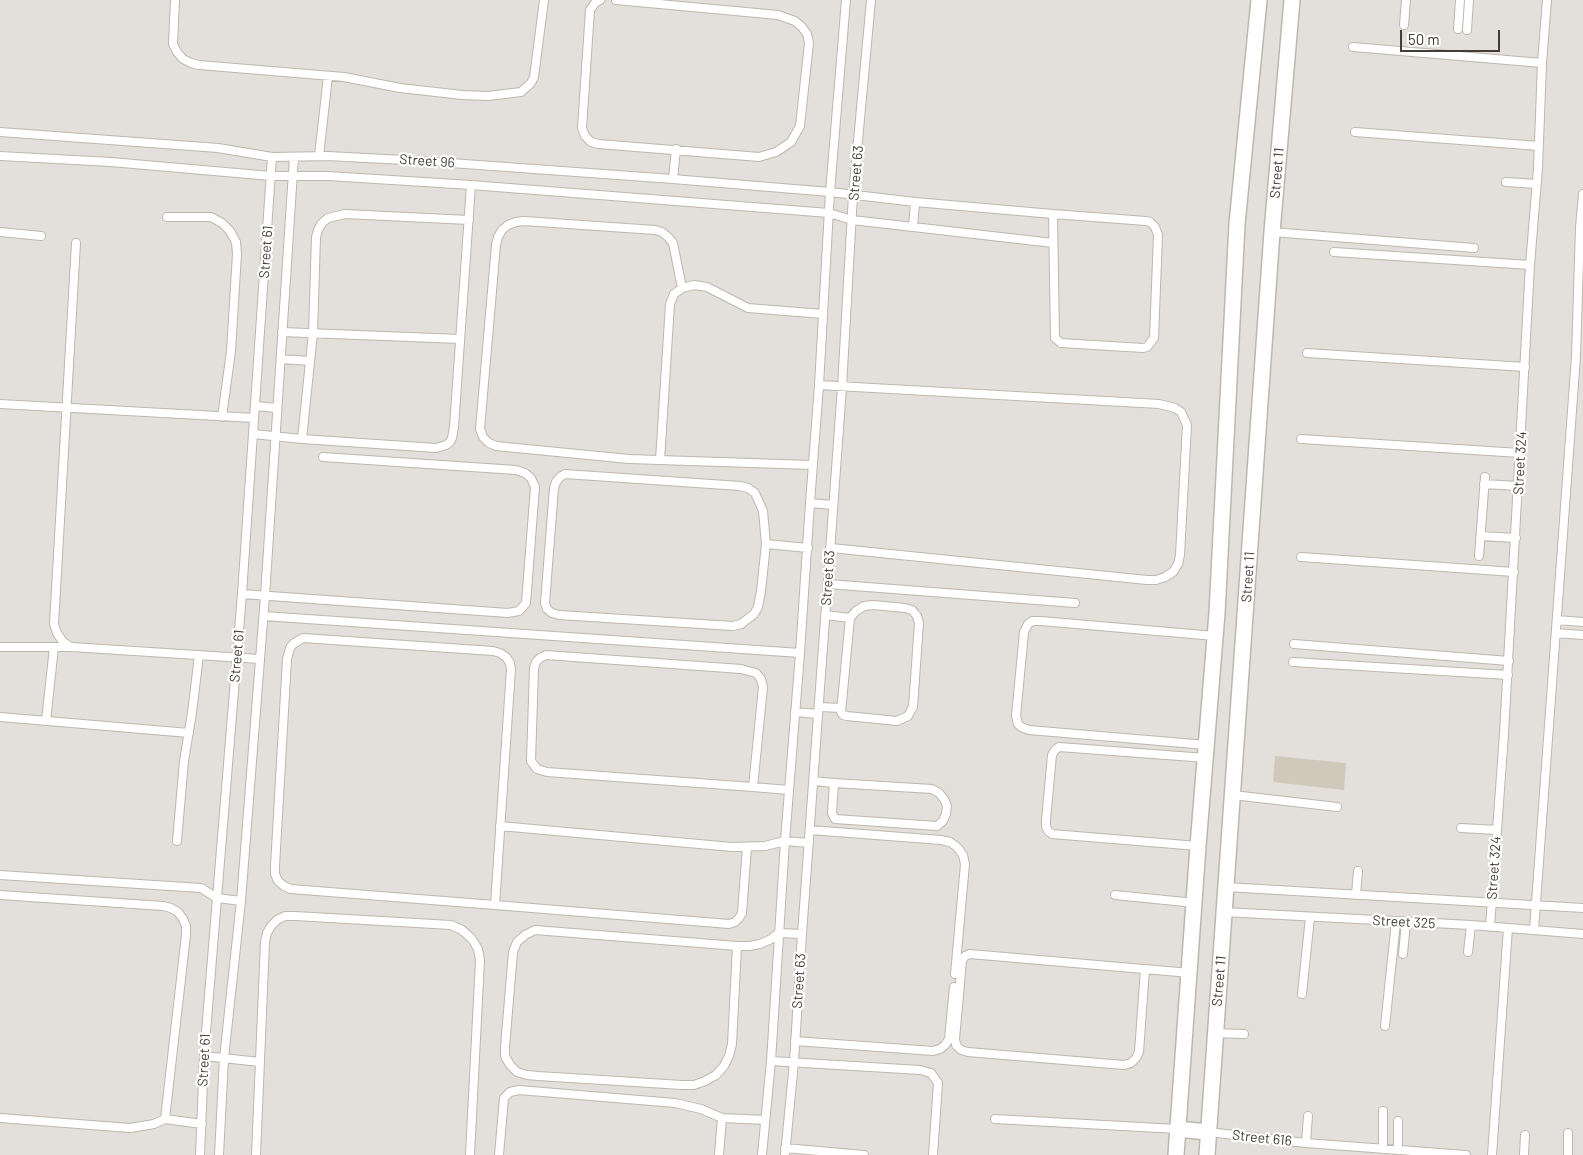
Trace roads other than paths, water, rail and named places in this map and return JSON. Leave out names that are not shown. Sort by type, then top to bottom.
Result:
[{"type":"street","name":"Street 11","points":[[1176,1155],[1215,636],[1238,224],[1259,0]]},
{"type":"street","name":"Street 11","points":[[1207,1155],[1214,1033],[1233,795],[1272,232],[1292,0]]},
{"type":"street","points":[[1178,1130],[1208,1132]]},
{"type":"lane","points":[[175,0],[173,44],[183,59],[191,63],[352,78],[400,88],[488,96],[521,92],[534,77],[544,0]]},
{"type":"lane","points":[[600,0],[590,10],[582,128],[585,136],[591,142],[759,156],[776,152],[791,142],[800,126],[809,43],[807,34],[802,26],[795,21],[778,15],[616,0]]},
{"type":"lane","name":"Street 63","points":[[762,1155],[771,1061],[785,842],[808,548],[830,192],[846,0]]},
{"type":"lane","name":"Street 63","points":[[785,1152],[794,1062],[831,548],[853,195],[870,0]]},
{"type":"lane","points":[[1404,25],[1406,0]]},
{"type":"lane","points":[[1458,29],[1460,0]]},
{"type":"lane","points":[[1467,30],[1469,0]]},
{"type":"lane","name":"Street 324","points":[[1490,927],[1509,661],[1530,265],[1537,184],[1542,63],[1547,0]]},
{"type":"lane","points":[[1353,46],[1542,63]]},
{"type":"lane","points":[[319,156],[328,76]]},
{"type":"lane","name":"Street 96","points":[[0,132],[218,148],[272,157],[319,156],[433,161],[673,179],[830,192],[915,202],[1146,221],[1156,227],[1158,235],[1154,338],[1150,345],[1143,348],[1061,343],[1056,341],[1054,336],[1053,243],[852,220],[829,213],[471,185],[328,176],[271,176],[111,162],[0,156]]},
{"type":"lane","points":[[1354,132],[1539,146]]},
{"type":"lane","points":[[673,179],[676,149]]},
{"type":"lane","name":"Street 61","points":[[200,1155],[204,1056],[242,594],[272,157]]},
{"type":"lane","name":"Street 61","points":[[219,1155],[224,1058],[241,901],[264,616],[294,157]]},
{"type":"lane","points":[[1506,182],[1537,184]]},
{"type":"lane","points":[[253,434],[436,448],[450,442],[454,433],[471,185]]},
{"type":"lane","points":[[1534,930],[1576,356],[1580,227],[1583,194]]},
{"type":"lane","points":[[913,227],[915,202]]},
{"type":"lane","points":[[302,439],[313,333],[316,237],[322,223],[328,218],[345,214],[469,220]]},
{"type":"lane","points":[[1053,214],[1053,243]]},
{"type":"lane","points":[[167,217],[211,217],[222,222],[236,242],[237,254],[231,351],[222,417]]},
{"type":"lane","points":[[682,288],[673,243],[662,232],[524,221],[508,225],[502,230],[496,245],[480,429],[483,437],[488,443],[496,446],[660,460],[812,465]]},
{"type":"lane","points":[[0,232],[41,236]]},
{"type":"lane","points":[[1272,232],[1474,248]]},
{"type":"lane","points":[[72,647],[60,638],[54,624],[76,243]]},
{"type":"lane","points":[[1334,252],[1530,265]]},
{"type":"lane","points":[[660,460],[670,304],[674,294],[682,288],[694,285],[707,287],[748,308],[823,314]]},
{"type":"lane","points":[[282,332],[460,339]]},
{"type":"lane","points":[[1307,353],[1525,367]]},
{"type":"lane","points":[[280,359],[310,361]]},
{"type":"lane","points":[[819,385],[1159,404],[1175,408],[1181,412],[1187,425],[1180,554],[1178,564],[1165,577],[1147,580],[831,548]]},
{"type":"lane","points":[[0,404],[254,418]]},
{"type":"lane","points":[[255,406],[277,408]]},
{"type":"lane","points":[[1301,439],[1520,453]]},
{"type":"lane","points":[[242,594],[508,613],[519,611],[526,603],[535,486],[532,478],[525,472],[323,457]]},
{"type":"lane","points":[[565,474],[748,488],[755,493],[762,511],[766,544],[758,607],[754,614],[741,624],[733,626],[559,615],[547,609],[544,602],[554,488],[556,482],[565,474]]},
{"type":"lane","points":[[1479,556],[1484,480],[1518,486]]},
{"type":"lane","points":[[810,503],[833,505]]},
{"type":"lane","points":[[1481,536],[1516,538]]},
{"type":"lane","points":[[766,544],[808,548]]},
{"type":"lane","points":[[1301,557],[1514,572]]},
{"type":"lane","points":[[828,584],[1075,603]]},
{"type":"lane","points":[[873,605],[905,608],[912,610],[917,616],[919,623],[913,707],[908,716],[897,721],[842,714],[850,618],[864,606],[873,605]]},
{"type":"lane","points":[[826,615],[850,618]]},
{"type":"lane","points":[[264,616],[800,653]]},
{"type":"lane","points":[[1557,620],[1583,622]]},
{"type":"lane","points":[[1206,751],[1029,730],[1018,724],[1016,716],[1024,632],[1032,621],[1215,636]]},
{"type":"lane","points":[[1556,633],[1583,635]]},
{"type":"lane","points":[[495,906],[511,670],[510,663],[506,657],[493,651],[303,638],[293,644],[288,654],[275,866],[275,874],[278,881],[290,889],[495,906],[729,924],[739,918],[742,913],[747,846]]},
{"type":"lane","points":[[1294,644],[1509,661]]},
{"type":"lane","points":[[0,647],[72,647],[260,659]]},
{"type":"lane","points":[[46,721],[54,647]]},
{"type":"lane","points":[[178,841],[184,761],[199,655]]},
{"type":"lane","points":[[753,787],[763,687],[761,679],[756,673],[741,669],[546,656],[536,662],[534,668],[531,761],[537,769],[547,772],[789,790]]},
{"type":"lane","points":[[1293,662],[1508,675]]},
{"type":"lane","points":[[795,712],[841,708]]},
{"type":"lane","points":[[0,717],[189,733]]},
{"type":"lane","points":[[1198,846],[1058,835],[1048,831],[1046,826],[1052,755],[1059,747],[1206,751]]},
{"type":"lane","points":[[813,781],[834,782],[932,789],[944,799],[947,806],[946,814],[943,821],[937,826],[836,819],[832,814],[834,782]]},
{"type":"lane","points":[[1233,795],[1337,807]]},
{"type":"lane","points":[[500,826],[732,846],[765,846],[785,842],[809,843]]},
{"type":"lane","points":[[1461,828],[1497,830]]},
{"type":"lane","points":[[795,1040],[933,1051],[945,1045],[950,1033],[965,864],[963,855],[957,847],[950,842],[941,840],[810,830]]},
{"type":"lane","points":[[1356,895],[1358,871]]},
{"type":"lane","points":[[0,875],[201,888],[217,898],[241,901]]},
{"type":"lane","name":"Street 325","points":[[1226,887],[1583,908]]},
{"type":"lane","points":[[0,895],[163,906],[178,912],[186,926],[186,934],[165,1119]]},
{"type":"lane","points":[[1115,895],[1194,903]]},
{"type":"lane","name":"Street 325","points":[[1224,912],[1471,925],[1583,934]]},
{"type":"lane","points":[[256,1155],[266,933],[277,920],[285,916],[451,925],[462,930],[472,939],[478,949],[480,960],[470,1155]]},
{"type":"lane","points":[[1302,994],[1310,917]]},
{"type":"lane","points":[[1385,1026],[1396,922]]},
{"type":"lane","points":[[1403,954],[1406,922]]},
{"type":"lane","points":[[1468,952],[1471,925]]},
{"type":"lane","points":[[1492,1155],[1508,928]]},
{"type":"lane","points":[[737,946],[730,1056],[720,1071],[706,1081],[694,1085],[682,1085],[526,1075],[517,1072],[505,1056],[513,952],[517,942],[525,934],[534,930],[737,946],[760,944],[779,933],[802,934]]},
{"type":"lane","points":[[1145,969],[1138,1052],[1136,1058],[1130,1063],[1124,1065],[968,1052],[961,1050],[956,1045],[961,967],[965,956],[970,954],[976,955],[1145,969],[1190,973]]},
{"type":"lane","points":[[1214,1033],[1244,1034]]},
{"type":"lane","points":[[204,1056],[260,1062]]},
{"type":"lane","points":[[771,1061],[920,1070],[931,1073],[938,1083],[933,1155]]},
{"type":"lane","points":[[499,1155],[504,1098],[514,1090],[675,1103],[701,1109],[722,1118],[765,1120]]},
{"type":"lane","points":[[1383,1111],[1383,1149]]},
{"type":"lane","points":[[1306,1143],[1308,1116]]},
{"type":"lane","points":[[0,1118],[130,1128],[148,1126],[165,1119],[202,1124]]},
{"type":"lane","points":[[719,1155],[722,1118]]},
{"type":"lane","points":[[995,1119],[1178,1130]]},
{"type":"lane","points":[[1398,1121],[1398,1150]]},
{"type":"lane","name":"Street 616","points":[[1208,1132],[1306,1143],[1466,1155]]},
{"type":"lane","points":[[1568,1132],[1568,1155]]},
{"type":"lane","points":[[1524,1155],[1525,1135]]},
{"type":"lane","points":[[785,1152],[864,1155]]}]
